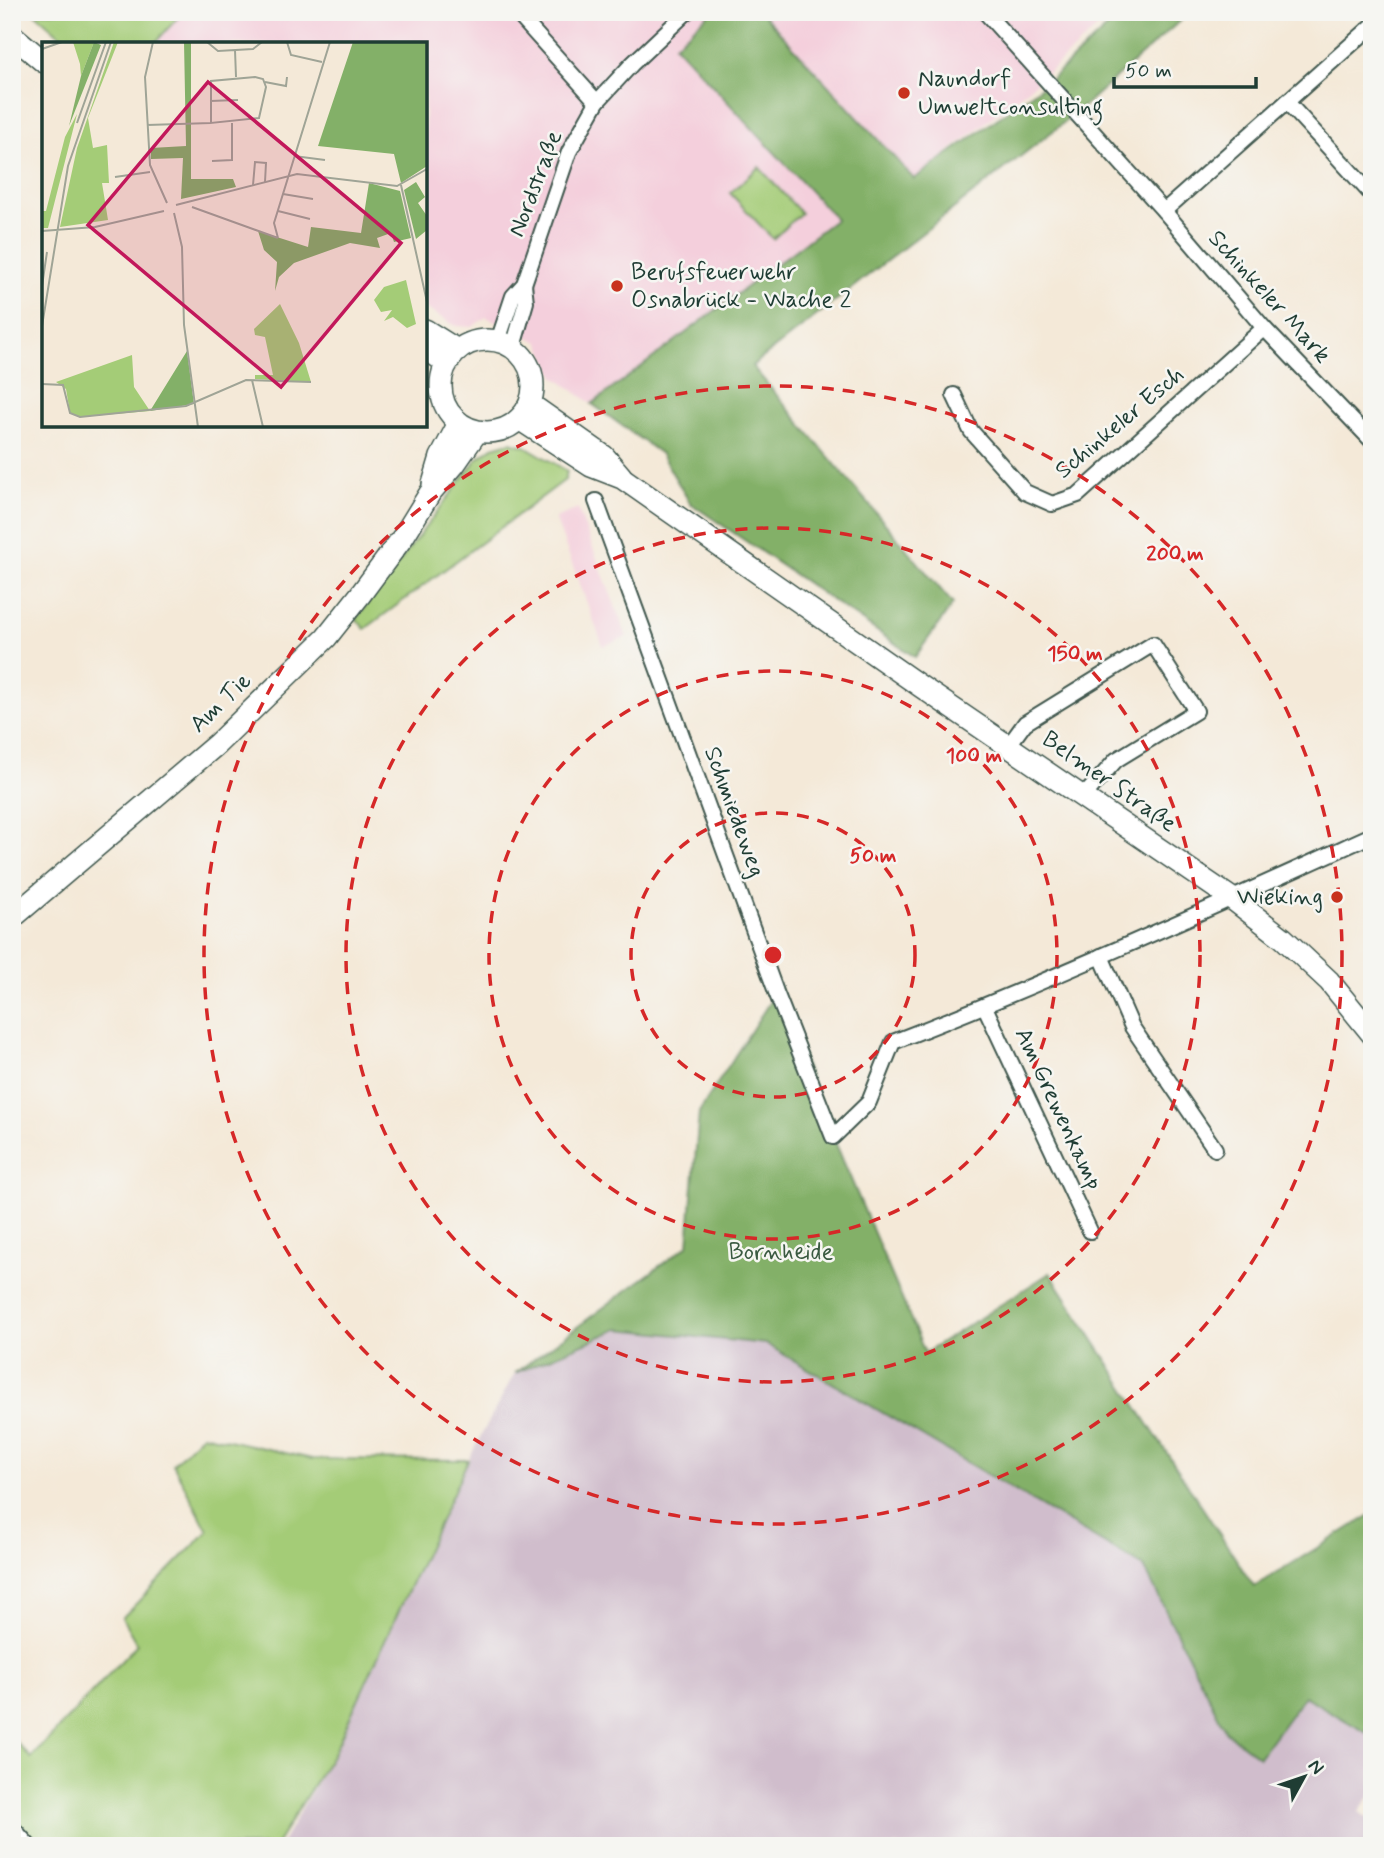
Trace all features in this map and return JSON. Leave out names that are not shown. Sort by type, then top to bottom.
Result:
[{"type":"street","points":[[516,12],[597,103]]},
{"type":"street","name":"Nordstraße","points":[[505,344],[526,302],[524,285],[569,152],[597,103],[632,64],[687,12]]},
{"type":"street","name":"Schinkeler Mark","points":[[985,12],[1164,211],[1264,328],[1372,441]]},
{"type":"street","points":[[1164,211],[1372,26]]},
{"type":"street","points":[[12,35],[42,60]]},
{"type":"street","points":[[1287,102],[1372,195]]},
{"type":"street","name":"Schinkeler Esch","points":[[954,395],[971,431],[1025,492],[1052,504],[1078,495],[1264,328]]},
{"type":"street","points":[[427,332],[451,356]]},
{"type":"street","points":[[482,339],[505,344],[524,357],[531,372],[533,395],[524,411],[509,427],[493,432],[468,427],[452,417],[443,403],[440,389],[442,373],[451,356],[471,342],[482,339]]},
{"type":"street","points":[[427,349],[451,356]]},
{"type":"street","name":"Belmer Straße","points":[[524,411],[604,456],[622,478],[920,687],[1231,898],[1283,939],[1329,981],[1372,1034]]},
{"type":"street","name":"Am Tie","points":[[12,918],[217,744],[326,638],[402,537],[430,493],[454,465],[468,427]]},
{"type":"street","name":"Schmiedeweg","points":[[596,501],[776,992],[833,1138]]},
{"type":"street","points":[[1009,745],[1025,723],[1153,644],[1196,711],[1116,760],[1083,797]]},
{"type":"street","name":"Am Grewenkamp","points":[[833,1138],[869,1102],[893,1042],[1161,932],[1231,898],[1371,837]]},
{"type":"street","points":[[1101,956],[1132,1027],[1215,1149]]},
{"type":"street","name":"Am Grewenkamp","points":[[985,1006],[1090,1231]]},
{"type":"street","points":[[12,1827],[29,1846]]},
{"type":"shaded area","points":[[183,12],[711,12],[675,45],[836,219],[592,404],[555,377],[539,342],[486,317],[472,327],[456,326],[427,309],[427,42],[156,42]]},
{"type":"shaded area","points":[[761,12],[1115,12],[1042,78],[914,179]]},
{"type":"shaded area","points":[[578,509],[627,637],[603,646],[555,518]]},
{"type":"shaded area","points":[[618,1328],[766,1344],[1144,1568],[1226,1732],[1259,1756],[1304,1696],[1372,1736],[1372,1793],[1359,1812],[1372,1821],[1372,1846],[280,1846],[334,1752],[468,1460],[515,1373]]},
{"type":"green space","points":[[34,12],[183,12],[156,42],[68,42]]},
{"type":"green space","points":[[711,12],[761,12],[914,179],[1049,81],[1124,12],[1190,12],[1076,113],[752,366],[953,604],[915,657],[690,503],[661,454],[592,404],[836,219],[675,45]]},
{"type":"green space","points":[[759,167],[801,213],[773,239],[730,193]]},
{"type":"green space","points":[[510,442],[525,446],[567,471],[565,480],[365,629],[356,619],[477,459],[493,447]]},
{"type":"green space","name":"Bornheide","points":[[776,992],[833,1137],[925,1353],[1050,1273],[1254,1587],[1372,1514],[1372,1736],[1304,1696],[1259,1757],[1226,1732],[1144,1567],[766,1344],[618,1329],[515,1373],[688,1245],[699,1112]]},
{"type":"green space","points":[[202,1434],[312,1459],[468,1460],[334,1752],[275,1846],[29,1846],[12,1827],[12,1738],[31,1758],[137,1644],[122,1618],[208,1531],[173,1464]]},
{"type":"place","name":"Naundorf Umweltconsulting","points":[[904,93]]},
{"type":"place","name":"Berufsfeuerwehr Osnabrück - Wache 2","points":[[617,286]]},
{"type":"place","name":"Wieking","points":[[1337,897]]}]
